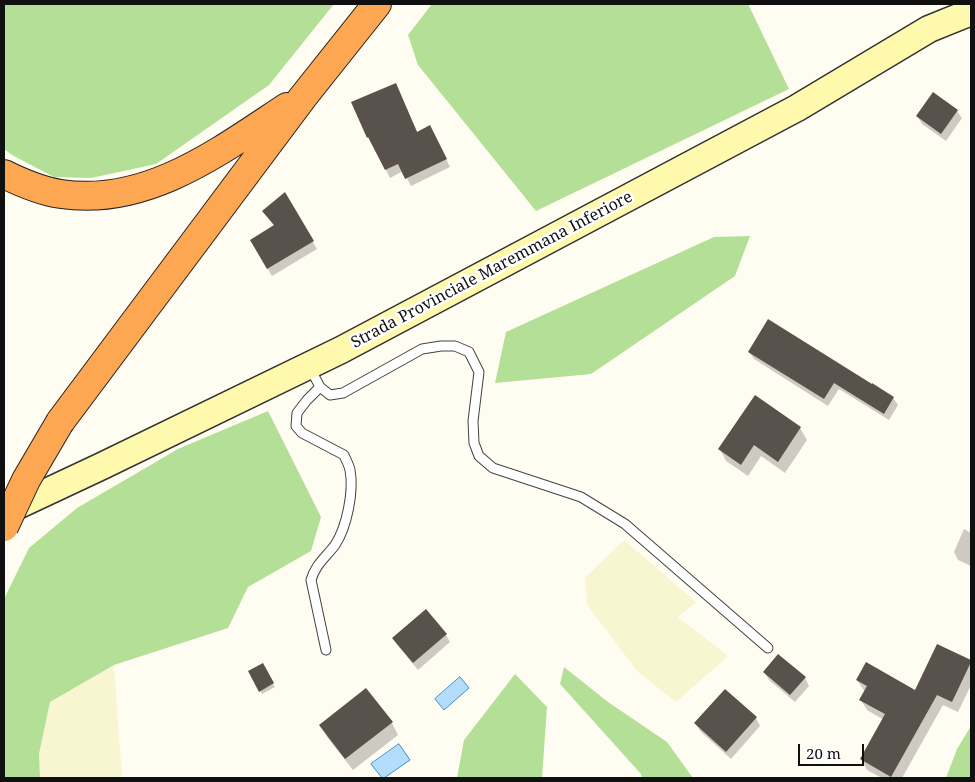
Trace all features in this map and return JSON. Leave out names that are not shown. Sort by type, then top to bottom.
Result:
[{"type":"highway","points":[[4,527],[30,473],[60,422],[303,97],[377,4]]},
{"type":"highway","points":[[4,174],[31,186],[62,194],[104,195],[141,188],[184,171],[209,158],[303,97]]},
{"type":"main road","name":"Strada Provinciale Maremmana Inferiore","points":[[4,512],[102,466],[314,376],[350,346],[788,112],[929,29],[971,12]]},
{"type":"lane","points":[[314,376],[330,396],[343,393],[422,349],[455,346],[469,352],[479,372],[473,421],[474,443],[479,456],[493,468],[581,497],[625,524],[768,648]]},
{"type":"lane","points":[[314,376],[307,400],[297,413],[296,426],[302,433],[344,455],[350,469],[351,485],[345,524],[335,544],[314,570],[311,580],[326,650]]},
{"type":"green space","points":[[4,4],[334,4],[269,85],[156,164],[91,178],[54,177],[4,149]]},
{"type":"green space","points":[[432,4],[748,4],[789,89],[536,211],[418,65],[408,35]]},
{"type":"green space","points":[[750,236],[735,276],[591,374],[495,383],[506,332],[714,237]]},
{"type":"green space","points":[[268,411],[321,517],[311,551],[248,587],[228,628],[114,665],[50,702],[39,754],[40,778],[4,778],[4,599],[29,548],[77,508],[178,449]]},
{"type":"green space","points":[[624,540],[696,602],[678,617],[728,656],[676,702],[638,672],[587,605],[585,578]]},
{"type":"green space","points":[[114,665],[122,778],[40,778],[39,754],[50,702]]},
{"type":"green space","points":[[564,667],[608,702],[667,742],[693,778],[642,778],[641,774],[560,684]]},
{"type":"green space","points":[[515,674],[547,707],[542,778],[457,778],[464,740]]},
{"type":"green space","points":[[971,726],[971,778],[946,778],[957,749]]},
{"type":"water","points":[[460,677],[469,688],[444,710],[435,699]]},
{"type":"water","points":[[399,744],[410,760],[382,778],[371,764]]},
{"type":"building","points":[[396,83],[417,132],[430,125],[447,159],[405,179],[398,164],[385,170],[367,138],[351,102]]},
{"type":"building","points":[[933,92],[958,110],[941,134],[916,116]]},
{"type":"building","points":[[285,192],[314,241],[267,269],[250,240],[274,225],[262,211]]},
{"type":"building","points":[[768,319],[894,397],[884,414],[834,383],[824,399],[748,352]]},
{"type":"building","points":[[755,395],[801,427],[778,462],[754,445],[741,465],[718,449]]},
{"type":"building","points":[[426,609],[447,634],[413,663],[392,638]]},
{"type":"building","points":[[937,644],[971,660],[971,662],[952,702],[937,695],[891,777],[860,759],[885,714],[859,700],[867,686],[856,680],[866,662],[915,690]]},
{"type":"building","points":[[778,654],[806,677],[790,695],[763,672]]},
{"type":"building","points":[[263,663],[274,683],[259,692],[248,671]]},
{"type":"building","points":[[366,688],[393,722],[345,759],[319,725]]},
{"type":"building","points":[[725,689],[757,717],[726,752],[694,723]]}]
